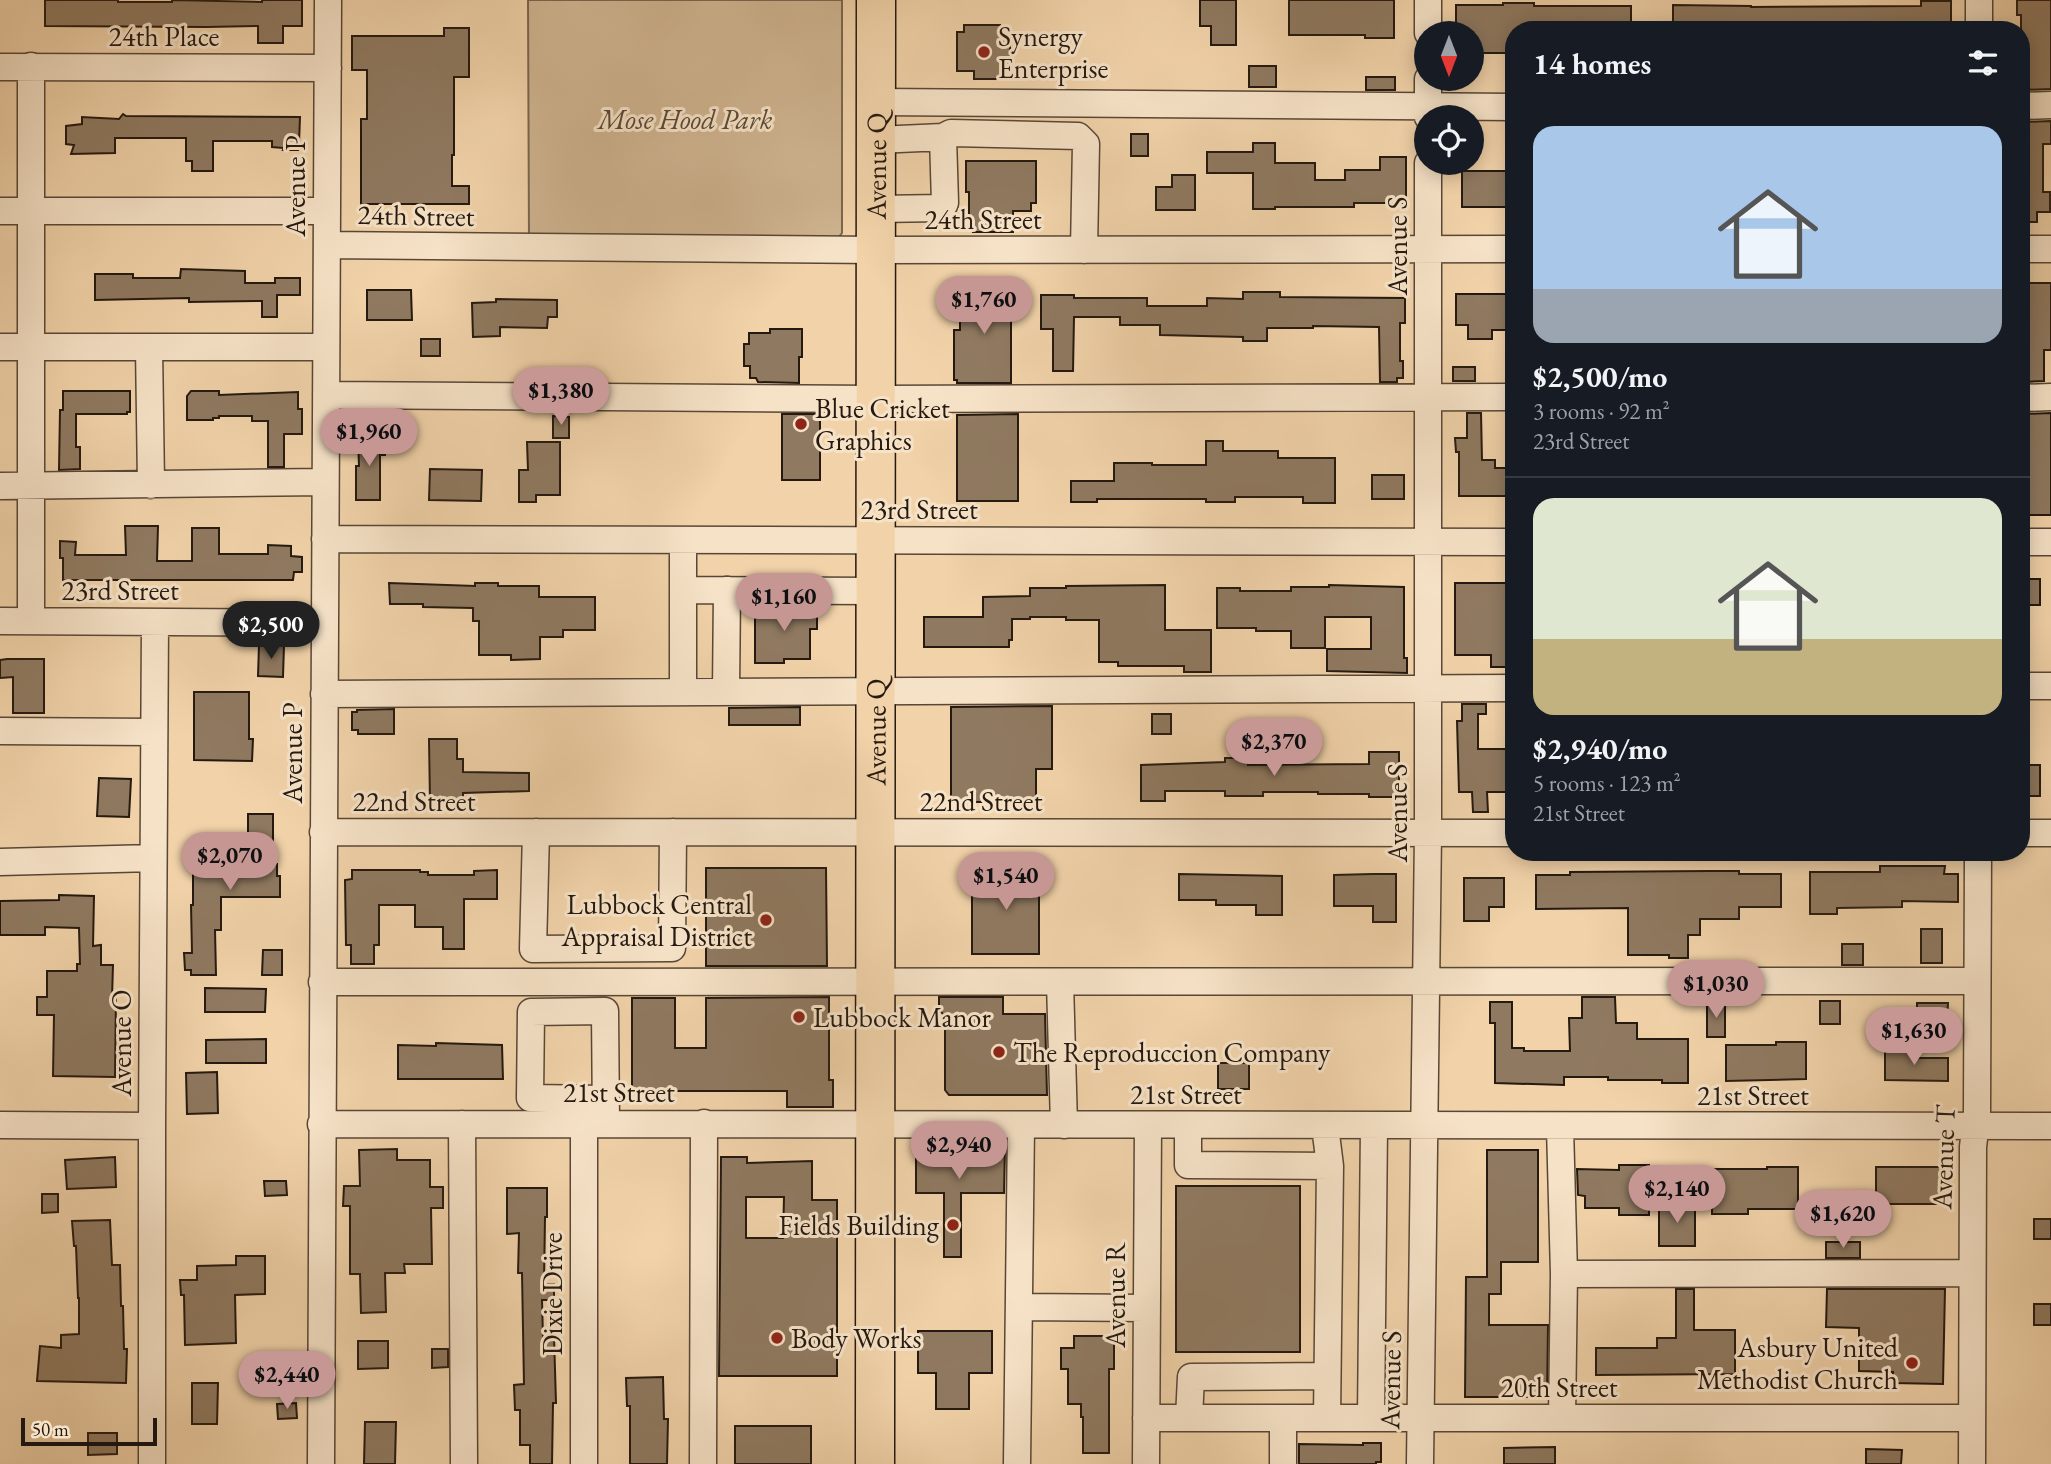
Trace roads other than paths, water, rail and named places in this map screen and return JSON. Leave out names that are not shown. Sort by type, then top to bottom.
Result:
[{"type":"highway","name":"Avenue Q","points":[[875,1464],[876,0]]},
{"type":"street","name":"Avenue P","points":[[321,1464],[328,0]]},
{"type":"street","points":[[1428,0],[1428,21]]},
{"type":"street","points":[[1979,0],[1979,21]]},
{"type":"street","points":[[31,66],[32,621]]},
{"type":"street","name":"24th Place","points":[[0,67],[328,68]]},
{"type":"street","points":[[877,102],[1414,112]]},
{"type":"street","points":[[2030,106],[2051,105]]},
{"type":"street","points":[[1484,109],[1505,108]]},
{"type":"street","points":[[877,140],[943,137],[951,133],[1078,136],[1086,144],[1084,250]]},
{"type":"street","points":[[877,209],[942,208],[945,203],[943,137]]},
{"type":"street","name":"Avenue S","points":[[1420,1464],[1428,833],[1428,175]]},
{"type":"street","points":[[0,211],[327,211]]},
{"type":"street","name":"24th Street","points":[[327,245],[877,250],[1505,249]]},
{"type":"street","points":[[2030,249],[2051,249]]},
{"type":"street","points":[[0,347],[326,346]]},
{"type":"street","points":[[149,347],[151,485]]},
{"type":"street","points":[[326,395],[877,399],[1505,397]]},
{"type":"street","points":[[2030,398],[2051,397]]},
{"type":"street","points":[[0,486],[325,482]]},
{"type":"street","name":"23rd Street","points":[[325,540],[1505,542]]},
{"type":"street","points":[[683,540],[683,691]]},
{"type":"street","points":[[2030,542],[2051,542]]},
{"type":"street","points":[[683,590],[876,591]]},
{"type":"street","points":[[726,691],[727,590]]},
{"type":"street","name":"23rd Street","points":[[0,621],[324,623]]},
{"type":"street","name":"Avenue O","points":[[152,1464],[155,622]]},
{"type":"street","points":[[2030,686],[2051,686]]},
{"type":"street","points":[[324,694],[1505,688]]},
{"type":"street","points":[[0,731],[154,732]]},
{"type":"street","name":"22nd Street","points":[[323,832],[1505,833]]},
{"type":"street","points":[[536,832],[533,949],[672,948],[673,832]]},
{"type":"street","points":[[2030,832],[2051,832]]},
{"type":"street","points":[[0,862],[153,858]]},
{"type":"street","name":"Avenue T","points":[[1972,1464],[1971,1273],[1978,861]]},
{"type":"street","points":[[322,982],[1977,981]]},
{"type":"street","points":[[1060,982],[1064,1125]]},
{"type":"street","name":"21st Street","points":[[321,1124],[462,1124],[598,1115],[704,1123],[2051,1126]]},
{"type":"street","name":"Dixie Drive","points":[[584,1464],[598,1115]]},
{"type":"street","points":[[703,1464],[704,1123]]},
{"type":"street","points":[[462,1124],[464,1464]]},
{"type":"street","points":[[0,1125],[152,1126]]},
{"type":"street","points":[[1017,1464],[1021,1125]]},
{"type":"street","name":"Avenue R","points":[[1146,1464],[1148,1126]]},
{"type":"street","points":[[1188,1126],[1188,1165],[1330,1166]]},
{"type":"street","points":[[1325,1126],[1330,1166],[1327,1418]]},
{"type":"street","points":[[1371,1418],[1374,1126]]},
{"type":"street","points":[[1560,1126],[1564,1274],[1562,1418]]},
{"type":"street","points":[[1564,1274],[1971,1273]]},
{"type":"street","points":[[1019,1307],[1147,1308]]},
{"type":"street","points":[[1189,1418],[1191,1377],[1327,1376]]},
{"type":"street","name":"20th Street","points":[[1146,1418],[1971,1418]]},
{"type":"street","points":[[1283,1418],[1283,1464]]},
{"type":"place","name":"Synergy Enterprise","points":[[984,52]]},
{"type":"place","name":"Blue Cricket Graphics","points":[[801,424]]},
{"type":"place","name":"Lubbock Central Appraisal District","points":[[766,920]]},
{"type":"place","name":"Lubbock Manor","points":[[799,1017]]},
{"type":"place","name":"The Reproduccion Company","points":[[999,1052]]},
{"type":"place","name":"Fields Building","points":[[953,1225]]},
{"type":"place","name":"Body Works","points":[[777,1338]]},
{"type":"place","name":"Asbury United Methodist Church","points":[[1912,1363]]},
{"type":"park label","name":"Mose Hood Park","points":[[685,119]]}]
